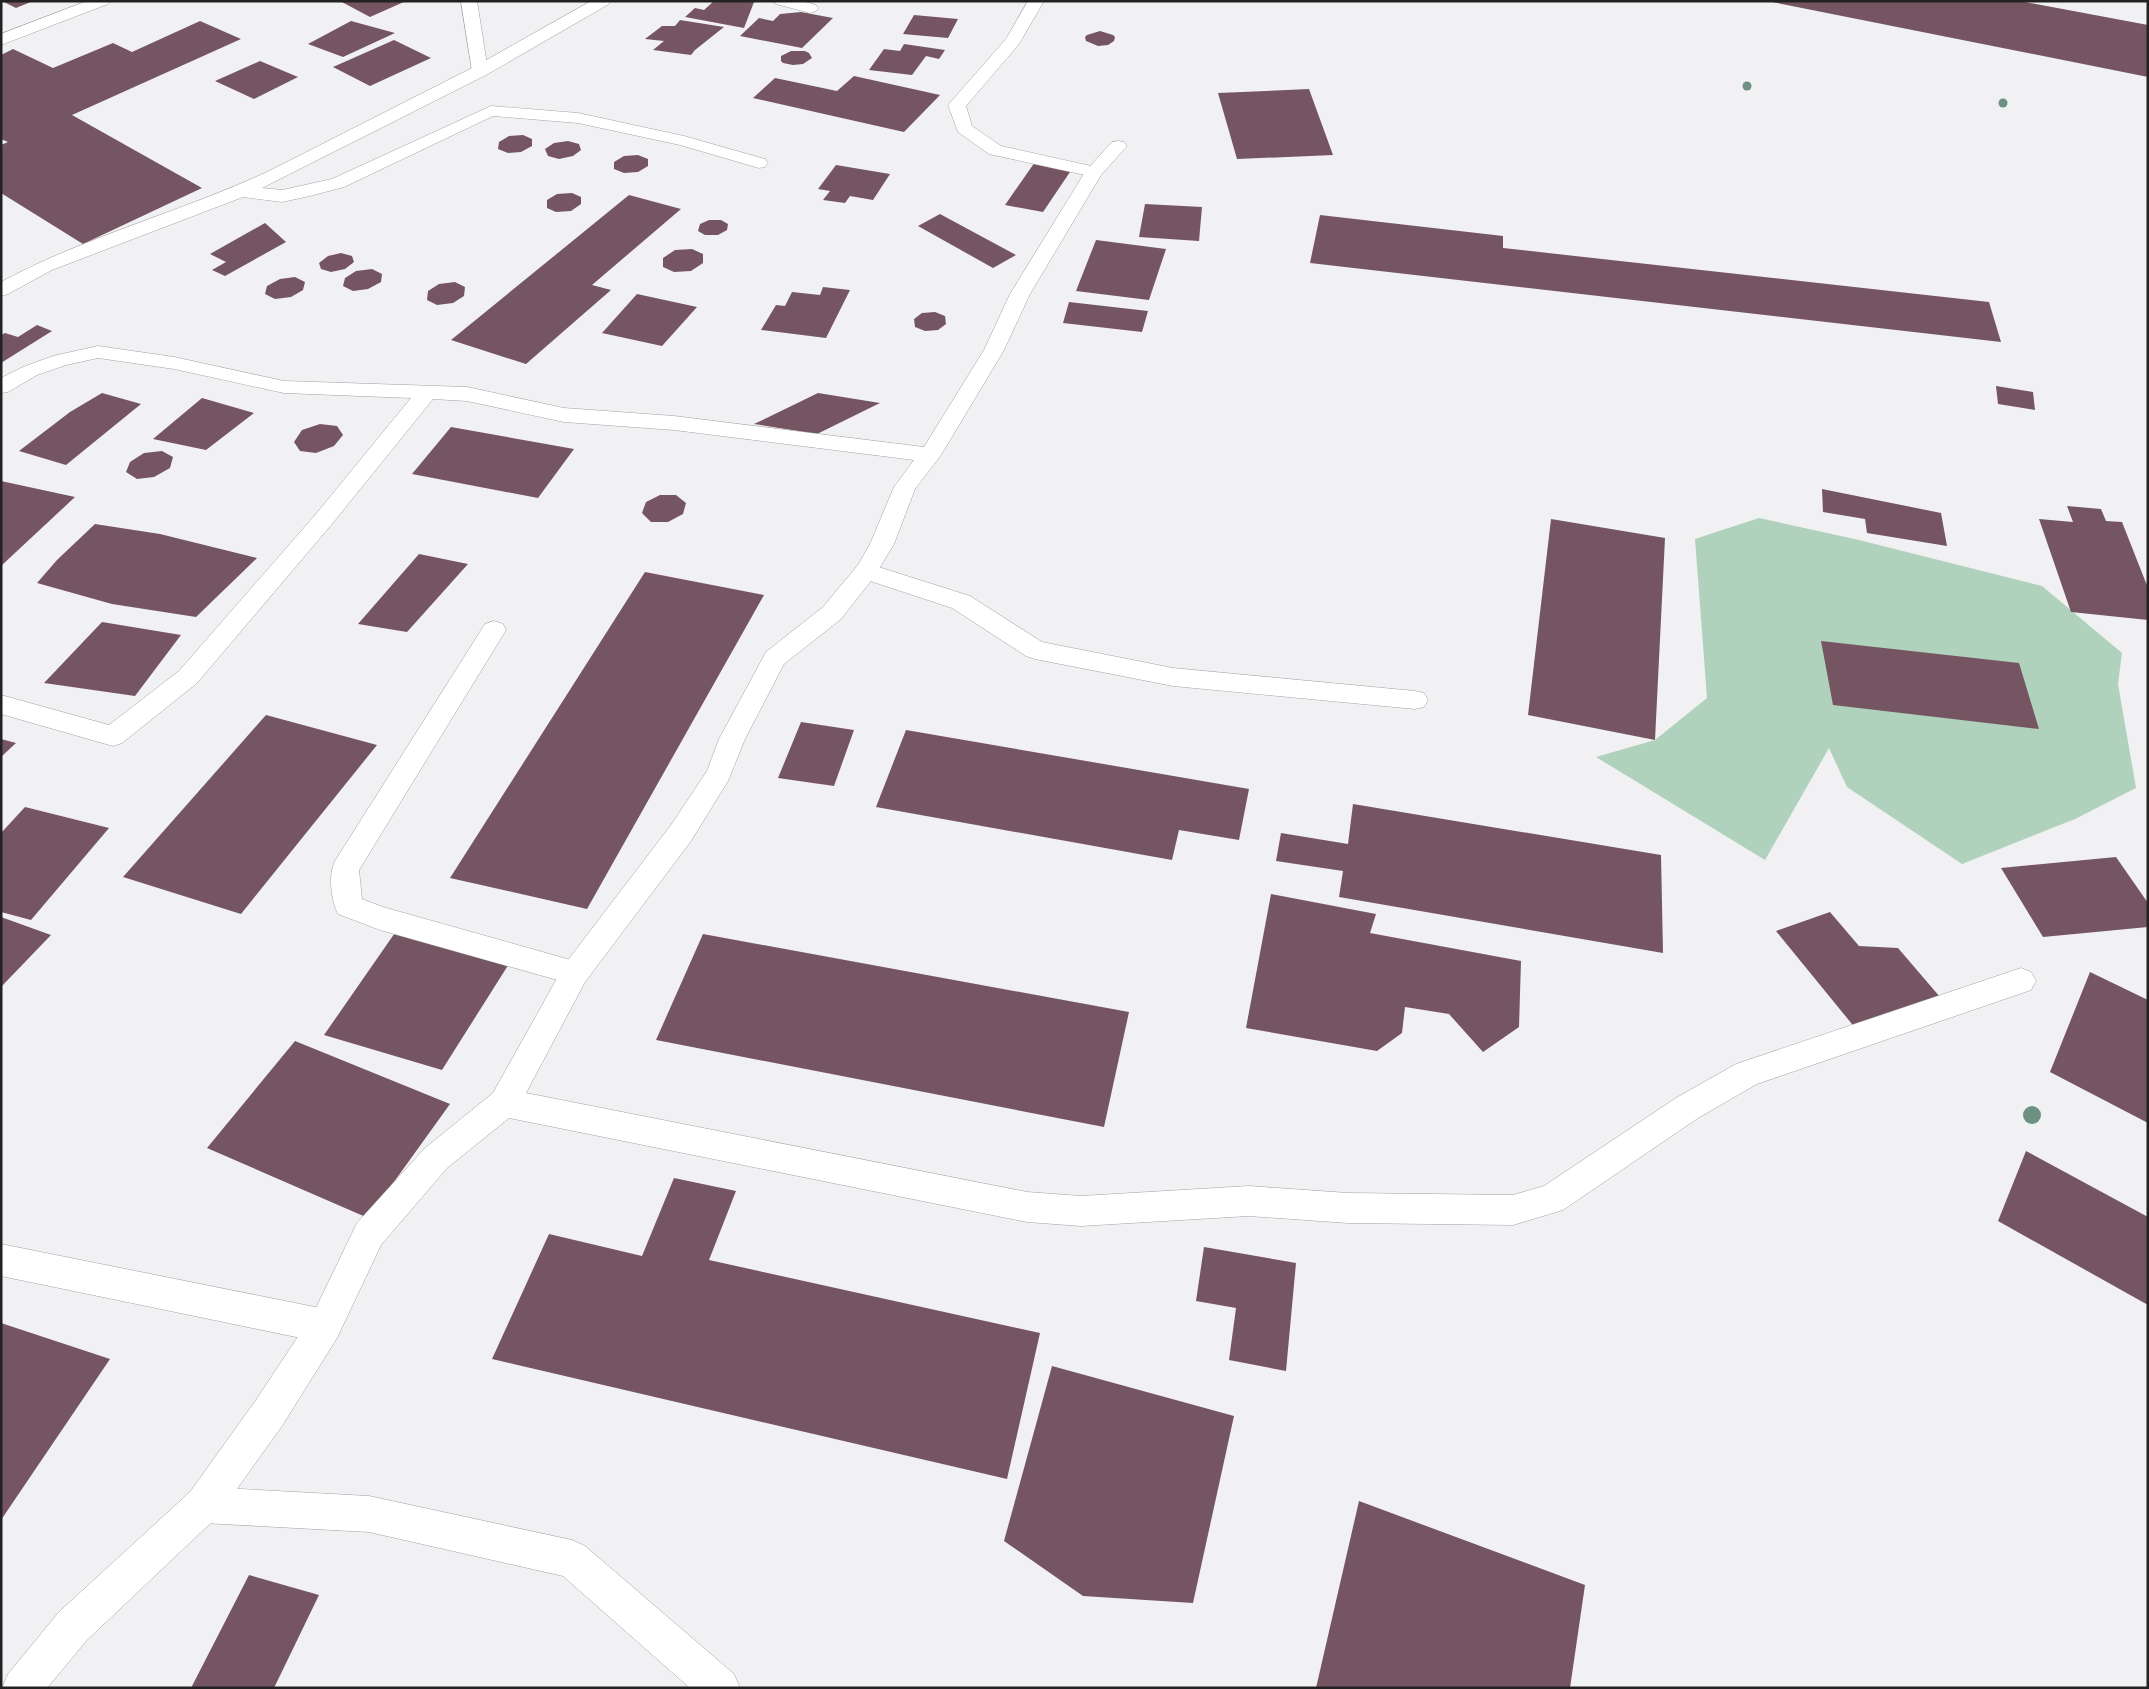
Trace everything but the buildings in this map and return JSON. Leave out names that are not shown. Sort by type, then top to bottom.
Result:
[{"type":"street","points":[[1,40],[102,1]]},
{"type":"street","points":[[469,1],[480,71]]},
{"type":"street","points":[[1,290],[45,266],[241,191],[480,71],[603,1]]},
{"type":"street","points":[[782,1],[810,8]]},
{"type":"street","points":[[1036,1],[1013,40],[957,105],[964,128],[995,150],[1094,172]]},
{"type":"street","points":[[241,191],[282,196],[328,186],[491,112],[578,118],[684,141],[760,162]]},
{"type":"street","points":[[22,1688],[73,1626],[203,1505],[269,1413],[325,1326],[369,1234],[436,1158],[504,1103],[575,973],[681,833],[719,774],[732,739],[775,658],[832,613],[866,571],[882,544],[905,487],[930,455],[994,350],[1020,294],[1094,172],[1118,146]]},
{"type":"street","points":[[1,387],[30,371],[60,360],[98,352],[174,364],[284,387],[467,394],[564,414],[674,423],[930,455]]},
{"type":"street","points":[[1,704],[112,736],[188,677],[324,519],[428,392]]},
{"type":"street","points":[[866,571],[961,602],[1035,650],[1173,677],[1415,700]]},
{"type":"street","points":[[494,630],[345,868],[348,906],[390,920],[575,973]]},
{"type":"street","points":[[504,1103],[1027,1206],[1081,1211],[1249,1201],[1348,1208],[1513,1210],[1552,1199],[1687,1108],[1747,1074],[2021,981]]},
{"type":"street","points":[[1,1260],[325,1326]]},
{"type":"street","points":[[203,1505],[369,1514],[572,1559],[720,1688]]},
{"type":"green space","points":[[1759,518],[1859,540],[2042,586],[2122,653],[2118,684],[2136,788],[2075,819],[1962,864],[1847,787],[1829,748],[1765,860],[1596,757],[1655,740],[1707,698],[1695,539]]}]
